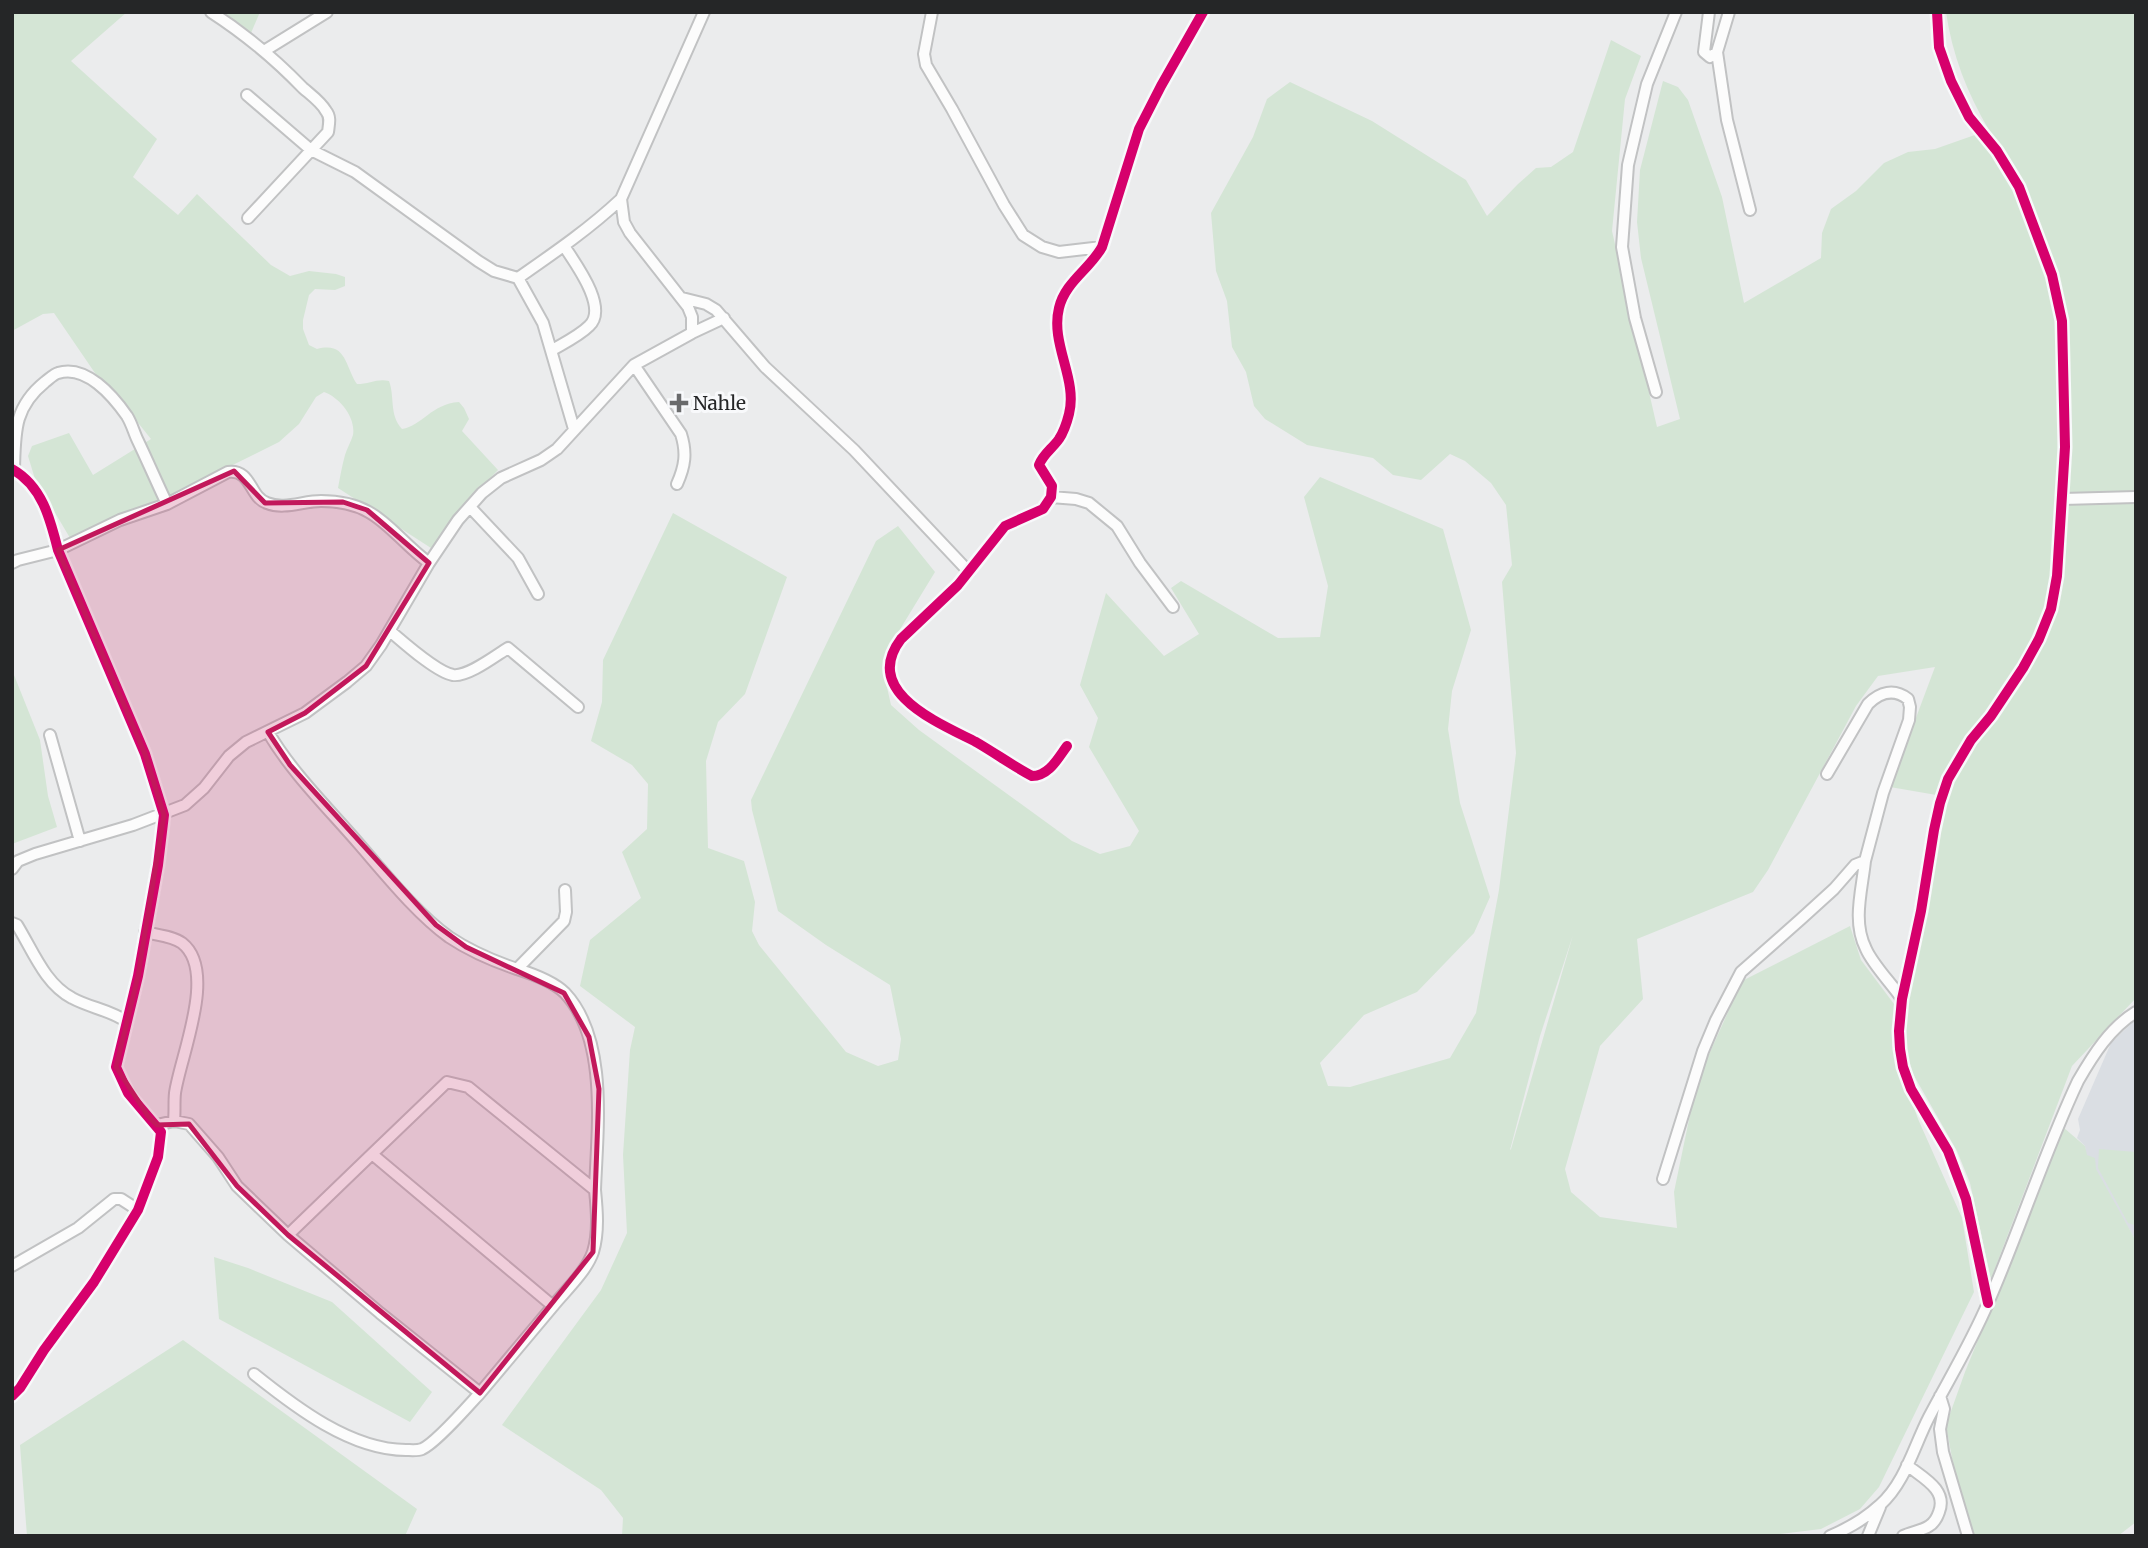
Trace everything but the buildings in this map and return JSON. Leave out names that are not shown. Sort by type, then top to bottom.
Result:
[{"type":"street","points":[[211,12],[264,51],[327,112],[330,121],[328,132],[248,218]]},
{"type":"street","points":[[264,51],[327,12]]},
{"type":"street","points":[[518,278],[598,220],[621,199],[704,12]]},
{"type":"street","points":[[932,12],[924,54],[926,65],[953,108],[1004,205],[1023,235],[1042,247],[1059,252],[1102,247]]},
{"type":"street","points":[[1068,746],[1051,767],[1040,776],[1032,776],[904,699],[895,688],[890,673],[890,661],[893,649],[901,639],[939,605],[1005,526],[1043,509],[1051,497],[1052,486],[1039,465],[1044,455],[1059,439],[1069,413],[1070,399],[1060,346],[1059,310],[1063,296],[1096,259],[1102,247],[1139,129],[1203,12]]},
{"type":"street","points":[[1657,392],[1635,318],[1622,247],[1628,165],[1647,85],[1676,12]]},
{"type":"street","points":[[1709,12],[1704,52],[1710,57],[1717,52]]},
{"type":"street","points":[[1729,12],[1717,52],[1727,120],[1750,210]]},
{"type":"street","points":[[1937,12],[1939,47],[1951,81],[1969,117],[1997,151],[2019,187],[2052,275],[2062,321],[2065,447],[2057,576],[2051,609],[2023,668],[1991,716],[1971,740],[1948,779],[1940,803],[1902,999],[1899,1031],[1903,1067],[1911,1088],[1948,1151],[1957,1173],[1973,1226],[1988,1303]]},
{"type":"street","points":[[247,95],[312,150],[355,172],[494,271],[518,278],[543,323],[574,429]]},
{"type":"street","points":[[621,199],[624,222],[682,298],[692,317],[692,333]]},
{"type":"street","points":[[552,350],[591,325],[595,317],[594,300],[564,246]]},
{"type":"street","points":[[682,298],[706,303],[724,318],[765,367],[854,450],[969,572]]},
{"type":"street","points":[[12,869],[18,861],[26,857],[164,815],[186,805],[237,749],[305,713],[347,682],[366,666],[390,631],[429,563],[482,493],[495,482],[541,460],[557,449],[634,365],[724,318]]},
{"type":"street","points":[[634,365],[681,434],[685,459],[677,484]]},
{"type":"street","points":[[12,1396],[94,1282],[138,1210],[150,1184],[161,1140],[158,1125],[128,1093],[116,1067],[158,865],[164,815],[145,754],[58,550],[51,521],[40,496],[28,479],[13,469],[16,430],[25,402],[57,373],[77,373],[92,380],[111,396],[128,418],[167,505]]},
{"type":"street","points":[[12,563],[58,550],[120,520],[167,505],[228,472],[240,472],[250,482],[258,499],[265,503],[273,505],[317,501],[343,502],[367,510],[382,519],[411,550],[429,563]]},
{"type":"street","points":[[1051,497],[1089,503],[1117,526],[1173,607]]},
{"type":"street","points":[[2063,499],[2136,497]]},
{"type":"street","points":[[470,507],[518,558],[538,594]]},
{"type":"street","points":[[390,631],[429,663],[453,675],[464,673],[508,648],[578,706]]},
{"type":"street","points":[[1827,774],[1875,696],[1895,692],[1908,699],[1909,720],[1883,793],[1865,861],[1858,924],[1861,937],[1874,963],[1902,999]]},
{"type":"street","points":[[254,1374],[294,1406],[343,1434],[393,1450],[421,1450],[480,1393],[577,1277],[593,1252],[598,1220],[596,1190],[599,1088],[589,1037],[583,1021],[564,993],[533,974],[493,961],[466,947],[448,936],[423,914],[290,765],[268,732]]},
{"type":"street","points":[[50,735],[80,841]]},
{"type":"street","points":[[1663,1179],[1703,1051],[1741,972],[1810,911],[1855,865],[1865,861]]},
{"type":"street","points":[[517,969],[564,920],[565,890]]},
{"type":"street","points":[[12,923],[17,925],[52,984],[73,999],[120,1016],[127,1022]]},
{"type":"street","points":[[145,932],[166,936],[182,943],[197,968],[193,1022],[176,1093],[174,1121]]},
{"type":"street","points":[[1830,1536],[1881,1505],[1894,1489],[1988,1303],[2078,1080],[2110,1034],[2136,1012]]},
{"type":"street","points":[[288,1234],[447,1082],[468,1087],[596,1190]]},
{"type":"street","points":[[158,1125],[174,1121],[189,1124],[218,1157],[237,1186],[288,1234],[380,1313],[480,1393]]},
{"type":"street","points":[[372,1154],[553,1306]]},
{"type":"street","points":[[12,1266],[78,1228],[114,1199],[121,1199],[138,1210]]},
{"type":"street","points":[[1940,1396],[1944,1409],[1940,1429],[1943,1452],[1968,1536]]},
{"type":"street","points":[[1903,1536],[1928,1527],[1941,1507],[1934,1486],[1908,1465]]},
{"type":"street","points":[[1868,1536],[1881,1505]]},
{"type":"highlighted area","points":[[234,471],[265,503],[343,502],[367,510],[429,563],[366,666],[305,713],[268,732],[290,765],[436,925],[466,947],[564,993],[589,1037],[599,1089],[593,1252],[480,1393],[288,1235],[237,1186],[189,1124],[157,1125],[148,1116],[116,1067],[138,976],[164,815],[145,754],[58,550]]},
{"type":"shaded area","points":[[2136,1019],[2136,1241],[2086,1155],[2085,1146],[2077,1138],[2080,1130],[2078,1119],[2111,1043]]},
{"type":"green space","points":[[12,12],[127,12],[71,61],[157,139],[133,177],[178,215],[197,194],[271,265],[290,276],[309,271],[345,277],[345,286],[335,290],[315,289],[309,295],[303,329],[309,345],[317,349],[327,348],[340,352],[357,384],[389,381],[395,418],[402,429],[449,404],[459,402],[464,408],[469,419],[462,431],[498,470],[431,548],[338,488],[345,455],[353,435],[352,421],[335,398],[324,392],[316,397],[299,424],[279,442],[174,494],[103,525],[73,543],[35,479],[28,456],[32,446],[69,433],[93,475],[151,439],[97,376],[54,313],[43,314],[12,331]]},
{"type":"green space","points":[[224,12],[260,12],[251,33]]},
{"type":"green space","points":[[1946,12],[2136,12],[2136,998],[2072,1066],[1991,1279],[1970,1183],[1957,1151],[1913,1074],[1905,1046],[1904,1017],[1948,797],[1890,787],[1935,667],[1878,676],[1856,706],[1768,870],[1753,892],[1637,939],[1643,999],[1600,1046],[1565,1169],[1571,1192],[1600,1217],[1677,1228],[1674,1192],[1697,1081],[1742,981],[1850,926],[1861,960],[1894,1004],[1892,1045],[1918,1119],[1962,1218],[1974,1292],[1879,1487],[1860,1509],[1821,1529],[1763,1536],[622,1536],[623,1518],[601,1490],[502,1425],[601,1290],[627,1233],[623,1155],[630,1050],[635,1027],[580,986],[590,940],[641,898],[622,852],[647,829],[648,784],[632,765],[591,741],[602,702],[603,660],[673,513],[787,577],[745,694],[718,722],[706,761],[708,848],[744,861],[755,902],[752,931],[759,945],[846,1052],[878,1066],[898,1060],[901,1039],[890,985],[778,911],[751,800],[876,541],[898,526],[935,572],[888,649],[884,674],[891,705],[919,730],[1072,841],[1100,854],[1130,846],[1139,831],[1089,747],[1098,718],[1080,685],[1106,593],[1164,656],[1199,634],[1171,588],[1181,581],[1278,638],[1320,637],[1328,586],[1304,497],[1320,477],[1443,529],[1471,630],[1452,691],[1448,729],[1460,803],[1490,897],[1474,933],[1417,992],[1364,1015],[1320,1063],[1328,1086],[1350,1087],[1450,1058],[1476,1013],[1499,890],[1516,753],[1502,582],[1512,565],[1506,505],[1491,483],[1465,461],[1450,454],[1421,480],[1393,475],[1373,458],[1307,445],[1265,419],[1254,406],[1246,372],[1232,347],[1227,301],[1216,271],[1211,213],[1253,137],[1267,99],[1290,82],[1372,121],[1466,180],[1487,216],[1536,168],[1551,167],[1573,152],[1611,40],[1641,56],[1625,99],[1612,231],[1657,427],[1680,419],[1641,258],[1637,222],[1640,170],[1663,81],[1678,87],[1688,100],[1722,197],[1744,303],[1821,258],[1822,233],[1831,209],[1856,191],[1884,163],[1908,152],[1935,149],[1989,130],[1961,73]],"holes":[[[1573,935],[1511,1149],[1540,1036]]]},
{"type":"green space","points":[[12,670],[40,740],[48,796],[57,827],[12,844]]},
{"type":"green space","points":[[2064,1128],[2085,1146],[2087,1155],[2095,1158],[2096,1169],[2136,1241],[2136,1522],[2118,1536],[1973,1536],[1954,1469],[1946,1425]]},
{"type":"green space","points":[[2099,1149],[2136,1152],[2134,1225],[2128,1223],[2098,1168]]},
{"type":"green space","points":[[214,1257],[332,1302],[432,1392],[410,1422],[219,1319]]},
{"type":"green space","points":[[183,1340],[417,1509],[405,1536],[27,1536],[20,1445]]},
{"type":"cycle path","points":[[1067,746],[1048,770],[1032,776],[925,715],[910,703],[897,690],[891,675],[891,658],[901,639],[958,585],[1005,526],[1043,509],[1051,497],[1052,486],[1039,465],[1062,434],[1071,401],[1058,335],[1059,308],[1072,283],[1102,247],[1139,129],[1203,12]]},
{"type":"cycle path","points":[[1937,12],[1939,47],[1951,81],[1969,117],[1997,151],[2019,187],[2052,275],[2062,321],[2065,447],[2057,576],[2051,609],[2023,668],[1991,716],[1971,740],[1948,779],[1934,830],[1921,911],[1902,999],[1899,1031],[1903,1067],[1911,1089],[1948,1151],[1966,1199],[1988,1303]]},
{"type":"cycle path","points":[[12,469],[31,484],[43,504],[58,550],[145,754],[164,815],[138,976],[116,1067],[128,1093],[161,1132],[158,1157],[138,1210],[94,1282],[12,1396]]},
{"type":"place","name":"Nahle","points":[[679,403]]}]
